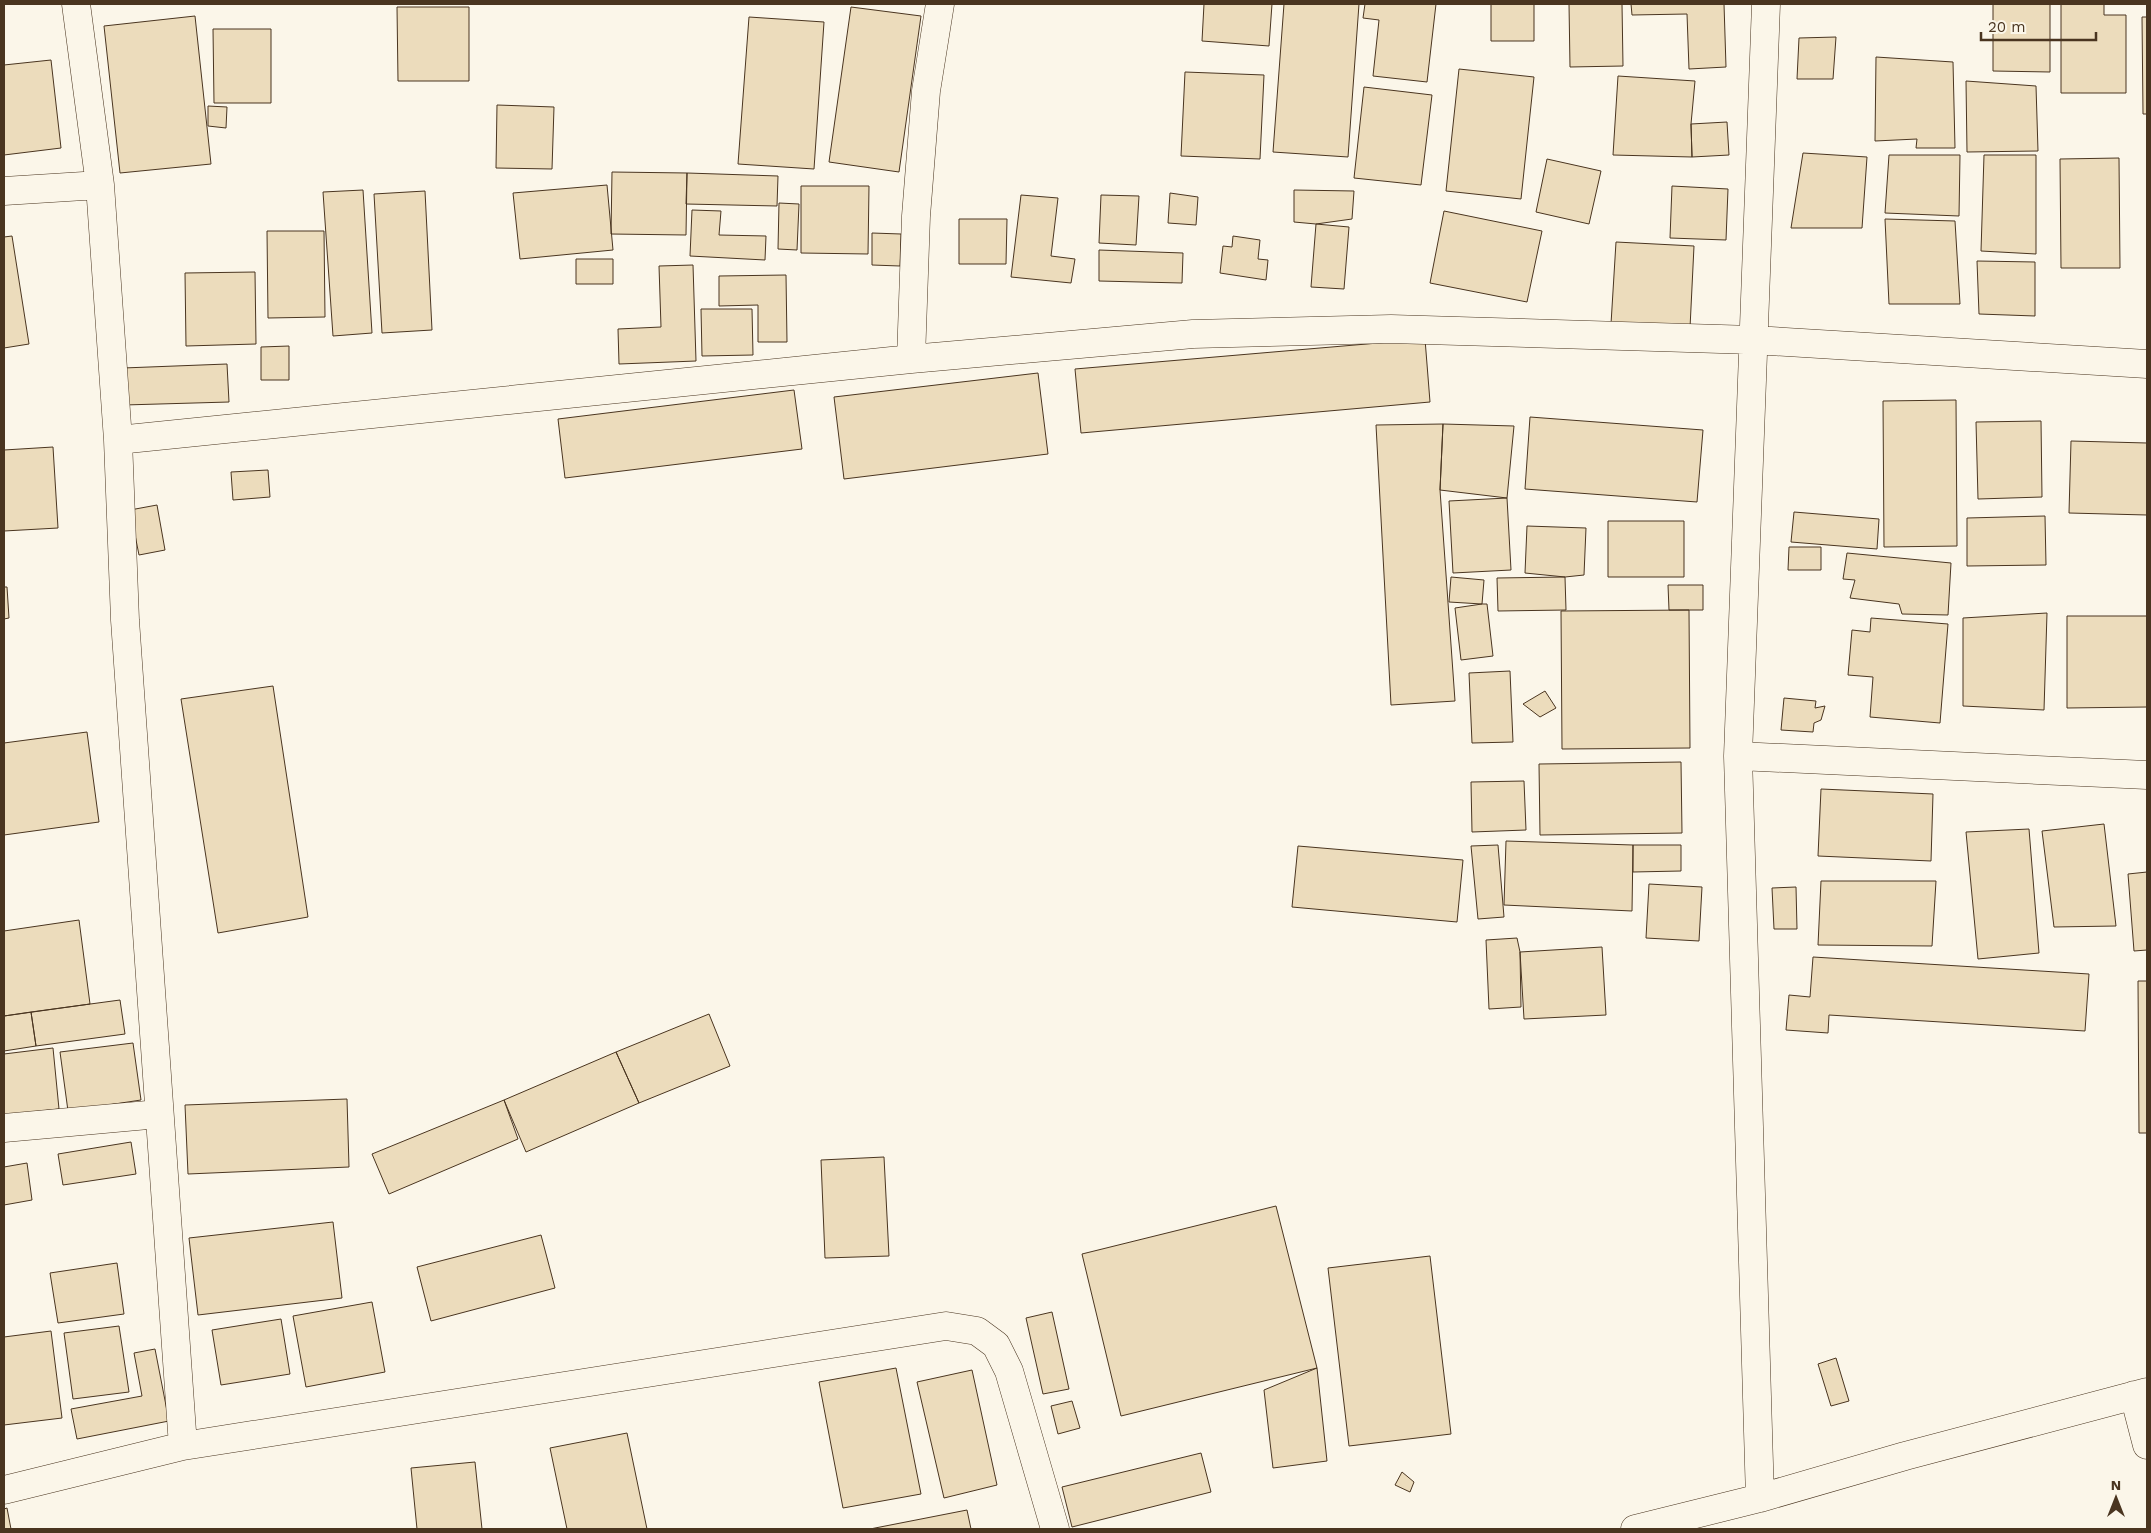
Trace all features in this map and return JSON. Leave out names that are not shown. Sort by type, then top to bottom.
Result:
[{"type":"street","points":[[76,4],[100,185],[118,440],[125,620],[183,1446]]},
{"type":"street","points":[[911,359],[916,216],[926,92],[940,4]]},
{"type":"street","points":[[1760,1498],[1738,756],[1766,4]]},
{"type":"street","points":[[4,191],[100,185]]},
{"type":"street","points":[[118,440],[911,359],[1193,334],[1391,329],[1753,340],[2147,364]]},
{"type":"street","points":[[1738,756],[2147,775]]},
{"type":"street","points":[[4,1128],[159,1114]]},
{"type":"street","points":[[4,1490],[183,1446],[946,1326],[977,1331],[996,1346],[1009,1372],[1055,1529]]},
{"type":"street","points":[[1635,1529],[1760,1498],[1914,1454],[2141,1394],[2147,1445]]},
{"type":"building","points":[[1204,4],[1272,4],[1269,46],[1202,41]]},
{"type":"building","points":[[1284,4],[1359,4],[1348,157],[1273,152]]},
{"type":"building","points":[[1365,4],[1436,4],[1427,82],[1373,76],[1379,20],[1363,18]]},
{"type":"building","points":[[1491,4],[1534,4],[1534,41],[1491,41]]},
{"type":"building","points":[[1569,4],[1622,4],[1623,66],[1570,67]]},
{"type":"building","points":[[1631,4],[1724,4],[1726,67],[1689,69],[1687,14],[1632,15]]},
{"type":"building","points":[[1993,4],[2050,4],[2050,72],[1993,71]]},
{"type":"building","points":[[2061,4],[2104,4],[2104,15],[2126,15],[2126,93],[2061,93]]},
{"type":"building","points":[[397,7],[469,7],[469,81],[398,81]]},
{"type":"building","points":[[851,7],[921,16],[899,172],[829,162]]},
{"type":"building","points":[[195,16],[211,164],[120,173],[104,26]]},
{"type":"building","points":[[749,17],[824,22],[814,169],[738,164]]},
{"type":"building","points":[[2142,17],[2147,17],[2147,114],[2143,114]]},
{"type":"building","points":[[213,29],[271,29],[271,103],[214,103]]},
{"type":"building","points":[[1836,37],[1833,79],[1797,79],[1799,38]]},
{"type":"building","points":[[1876,57],[1953,62],[1955,148],[1916,148],[1917,139],[1875,141]]},
{"type":"building","points":[[51,60],[61,148],[4,155],[4,65]]},
{"type":"building","points":[[1459,69],[1534,77],[1521,199],[1446,191]]},
{"type":"building","points":[[1185,72],[1264,75],[1260,159],[1181,156]]},
{"type":"building","points":[[1618,76],[1695,81],[1691,124],[1692,157],[1613,155]]},
{"type":"building","points":[[1966,81],[2036,86],[2038,151],[1967,152]]},
{"type":"building","points":[[1364,87],[1432,95],[1421,185],[1354,178]]},
{"type":"building","points":[[497,105],[554,107],[552,169],[496,168]]},
{"type":"building","points":[[208,106],[227,107],[226,128],[208,126]]},
{"type":"building","points":[[1727,122],[1729,155],[1692,157],[1691,124]]},
{"type":"building","points":[[1803,153],[1867,157],[1862,228],[1791,228]]},
{"type":"building","points":[[1889,155],[1960,155],[1959,216],[1885,213]]},
{"type":"building","points":[[1984,155],[2036,155],[2036,254],[1981,251]]},
{"type":"building","points":[[2119,158],[2120,268],[2061,268],[2060,159]]},
{"type":"building","points":[[1547,159],[1601,171],[1589,224],[1536,212]]},
{"type":"building","points":[[612,172],[687,173],[686,235],[611,234]]},
{"type":"building","points":[[687,173],[778,176],[777,206],[686,204]]},
{"type":"building","points":[[607,185],[613,250],[520,259],[513,193]]},
{"type":"building","points":[[801,186],[869,186],[868,254],[801,253]]},
{"type":"building","points":[[1672,186],[1728,189],[1726,240],[1670,238]]},
{"type":"building","points":[[363,190],[372,333],[333,336],[323,192]]},
{"type":"building","points":[[1294,190],[1354,191],[1352,219],[1316,224],[1294,222]]},
{"type":"building","points":[[425,191],[432,330],[382,333],[374,194]]},
{"type":"building","points":[[1170,193],[1198,197],[1196,225],[1168,223]]},
{"type":"building","points":[[1021,195],[1058,198],[1051,256],[1075,259],[1071,283],[1011,277]]},
{"type":"building","points":[[1101,195],[1139,196],[1136,245],[1099,243]]},
{"type":"building","points":[[779,203],[799,204],[797,250],[778,249]]},
{"type":"building","points":[[692,210],[721,211],[719,235],[766,236],[765,260],[690,256]]},
{"type":"building","points":[[1444,211],[1542,231],[1527,302],[1430,283]]},
{"type":"building","points":[[959,219],[1007,219],[1006,264],[959,264]]},
{"type":"building","points":[[1885,219],[1955,221],[1960,304],[1889,304]]},
{"type":"building","points":[[1316,224],[1349,227],[1344,289],[1311,287]]},
{"type":"building","points":[[267,231],[324,231],[325,317],[268,318]]},
{"type":"building","points":[[872,233],[901,234],[900,266],[872,265]]},
{"type":"building","points":[[12,236],[29,344],[4,348],[4,237]]},
{"type":"building","points":[[1233,236],[1260,240],[1258,259],[1268,260],[1266,280],[1220,273],[1223,246],[1232,247]]},
{"type":"building","points":[[1616,242],[1694,246],[1690,328],[1611,324]]},
{"type":"building","points":[[1099,250],[1183,253],[1182,283],[1099,281]]},
{"type":"building","points":[[576,259],[613,259],[613,284],[576,284]]},
{"type":"building","points":[[1977,261],[2035,262],[2035,316],[1979,314]]},
{"type":"building","points":[[693,265],[696,361],[619,364],[618,329],[661,327],[659,266]]},
{"type":"building","points":[[255,272],[256,344],[186,346],[185,273]]},
{"type":"building","points":[[786,275],[787,342],[758,342],[758,305],[719,306],[719,276]]},
{"type":"building","points":[[701,309],[752,309],[753,355],[702,356]]},
{"type":"building","points":[[1425,339],[1430,402],[1081,433],[1075,369]]},
{"type":"building","points":[[289,346],[289,380],[261,380],[261,347]]},
{"type":"building","points":[[227,364],[229,402],[124,405],[123,368]]},
{"type":"building","points":[[1038,373],[1048,454],[844,479],[834,397]]},
{"type":"building","points":[[794,390],[802,449],[565,478],[558,419]]},
{"type":"building","points":[[1956,400],[1957,546],[1884,547],[1883,401]]},
{"type":"building","points":[[1530,417],[1703,430],[1697,502],[1525,489]]},
{"type":"building","points":[[2041,421],[2042,497],[1978,499],[1976,422]]},
{"type":"building","points":[[1443,424],[1440,490],[1455,701],[1391,705],[1376,425]]},
{"type":"building","points":[[1443,424],[1514,426],[1507,498],[1440,490]]},
{"type":"building","points":[[2071,441],[2147,443],[2147,515],[2069,513]]},
{"type":"building","points":[[53,447],[58,528],[4,531],[4,450]]},
{"type":"building","points":[[268,470],[270,497],[233,500],[231,472]]},
{"type":"building","points":[[1507,498],[1511,570],[1453,573],[1449,501]]},
{"type":"building","points":[[157,505],[165,550],[139,555],[130,510]]},
{"type":"building","points":[[1794,512],[1879,519],[1877,549],[1791,542]]},
{"type":"building","points":[[2045,516],[2046,565],[1967,566],[1967,518]]},
{"type":"building","points":[[1608,521],[1684,521],[1684,577],[1608,577]]},
{"type":"building","points":[[1527,526],[1586,528],[1584,575],[1565,577],[1525,573]]},
{"type":"building","points":[[1789,547],[1821,547],[1821,570],[1788,570]]},
{"type":"building","points":[[1847,553],[1951,563],[1948,615],[1902,614],[1899,604],[1850,598],[1855,580],[1843,579]]},
{"type":"building","points":[[1451,577],[1484,580],[1482,604],[1449,602]]},
{"type":"building","points":[[1565,577],[1566,610],[1498,611],[1497,578]]},
{"type":"building","points":[[1668,585],[1703,585],[1703,610],[1669,610]]},
{"type":"building","points":[[4,587],[7,587],[9,618],[4,619]]},
{"type":"building","points":[[1487,604],[1493,656],[1461,660],[1455,608]]},
{"type":"building","points":[[1689,610],[1690,748],[1562,749],[1561,611]]},
{"type":"building","points":[[2047,613],[2044,710],[1963,706],[1963,618]]},
{"type":"building","points":[[2067,616],[2147,616],[2147,707],[2067,708]]},
{"type":"building","points":[[1871,618],[1948,624],[1940,723],[1870,717],[1873,677],[1848,675],[1852,630],[1870,632]]},
{"type":"building","points":[[1510,671],[1513,742],[1472,743],[1469,673]]},
{"type":"building","points":[[273,686],[308,917],[218,933],[181,699]]},
{"type":"building","points":[[1545,691],[1556,708],[1540,717],[1523,704]]},
{"type":"building","points":[[1784,698],[1816,701],[1815,708],[1825,706],[1821,720],[1814,723],[1813,732],[1781,730]]},
{"type":"building","points":[[87,732],[99,822],[4,835],[4,743]]},
{"type":"building","points":[[1681,762],[1682,833],[1540,835],[1539,764]]},
{"type":"building","points":[[1524,781],[1526,830],[1472,832],[1471,782]]},
{"type":"building","points":[[1821,789],[1933,794],[1931,861],[1818,856]]},
{"type":"building","points":[[2104,824],[2116,926],[2054,927],[2042,831]]},
{"type":"building","points":[[2029,829],[2039,953],[1978,959],[1966,832]]},
{"type":"building","points":[[1506,841],[1633,845],[1632,911],[1504,905]]},
{"type":"building","points":[[1498,845],[1504,917],[1478,919],[1471,846]]},
{"type":"building","points":[[1633,845],[1681,845],[1681,871],[1633,872]]},
{"type":"building","points":[[1298,846],[1463,860],[1457,922],[1292,907]]},
{"type":"building","points":[[2147,872],[2147,950],[2134,951],[2128,874]]},
{"type":"building","points":[[1821,881],[1936,881],[1932,946],[1818,945]]},
{"type":"building","points":[[1649,884],[1702,887],[1699,941],[1646,938]]},
{"type":"building","points":[[1796,887],[1797,929],[1774,929],[1772,888]]},
{"type":"building","points":[[79,920],[90,1004],[4,1016],[4,931]]},
{"type":"building","points":[[1517,938],[1520,952],[1521,1007],[1489,1009],[1486,940]]},
{"type":"building","points":[[1602,947],[1606,1015],[1524,1019],[1520,952]]},
{"type":"building","points":[[1813,957],[2089,974],[2085,1031],[1829,1015],[1828,1033],[1786,1030],[1789,995],[1810,997]]},
{"type":"building","points":[[2138,981],[2147,981],[2147,1133],[2139,1133]]},
{"type":"building","points":[[120,1000],[125,1034],[36,1046],[31,1012]]},
{"type":"building","points":[[31,1012],[36,1046],[4,1051],[4,1016]]},
{"type":"building","points":[[709,1014],[730,1066],[639,1103],[616,1052]]},
{"type":"building","points":[[133,1043],[141,1100],[68,1111],[60,1052]]},
{"type":"building","points":[[53,1048],[59,1109],[4,1115],[4,1054]]},
{"type":"building","points":[[616,1052],[639,1103],[526,1152],[504,1100]]},
{"type":"building","points":[[347,1099],[349,1167],[188,1174],[185,1105]]},
{"type":"building","points":[[504,1100],[518,1139],[389,1194],[372,1154]]},
{"type":"building","points":[[131,1142],[136,1174],[63,1185],[58,1154]]},
{"type":"building","points":[[884,1157],[889,1256],[825,1258],[821,1160]]},
{"type":"building","points":[[27,1163],[32,1200],[4,1205],[4,1167]]},
{"type":"building","points":[[1276,1206],[1317,1368],[1121,1416],[1082,1254]]},
{"type":"building","points":[[333,1222],[342,1298],[198,1315],[189,1238]]},
{"type":"building","points":[[541,1235],[555,1288],[431,1321],[417,1267]]},
{"type":"building","points":[[1430,1256],[1451,1434],[1349,1446],[1328,1268]]},
{"type":"building","points":[[117,1263],[124,1314],[58,1323],[50,1273]]},
{"type":"building","points":[[372,1302],[385,1372],[306,1387],[293,1316]]},
{"type":"building","points":[[1052,1312],[1069,1389],[1043,1394],[1026,1318]]},
{"type":"building","points":[[281,1319],[290,1374],[221,1385],[212,1330]]},
{"type":"building","points":[[119,1326],[129,1392],[73,1399],[64,1333]]},
{"type":"building","points":[[51,1331],[62,1418],[4,1425],[4,1337]]},
{"type":"building","points":[[155,1349],[169,1421],[77,1439],[71,1409],[142,1396],[134,1353]]},
{"type":"building","points":[[1836,1358],[1849,1401],[1831,1406],[1818,1364]]},
{"type":"building","points":[[896,1368],[921,1494],[843,1508],[819,1382]]},
{"type":"building","points":[[1317,1368],[1327,1461],[1273,1468],[1264,1390]]},
{"type":"building","points":[[972,1370],[997,1485],[944,1498],[917,1382]]},
{"type":"building","points":[[1072,1401],[1080,1428],[1058,1434],[1051,1406]]},
{"type":"building","points":[[627,1433],[647,1529],[567,1529],[550,1448]]},
{"type":"building","points":[[1201,1453],[1211,1492],[1072,1527],[1062,1487]]},
{"type":"building","points":[[475,1462],[482,1529],[417,1529],[411,1468]]},
{"type":"building","points":[[1402,1472],[1414,1482],[1410,1492],[1395,1485]]},
{"type":"building","points":[[7,1508],[11,1529],[4,1529],[4,1509]]},
{"type":"building","points":[[967,1510],[971,1529],[870,1529]]}]
